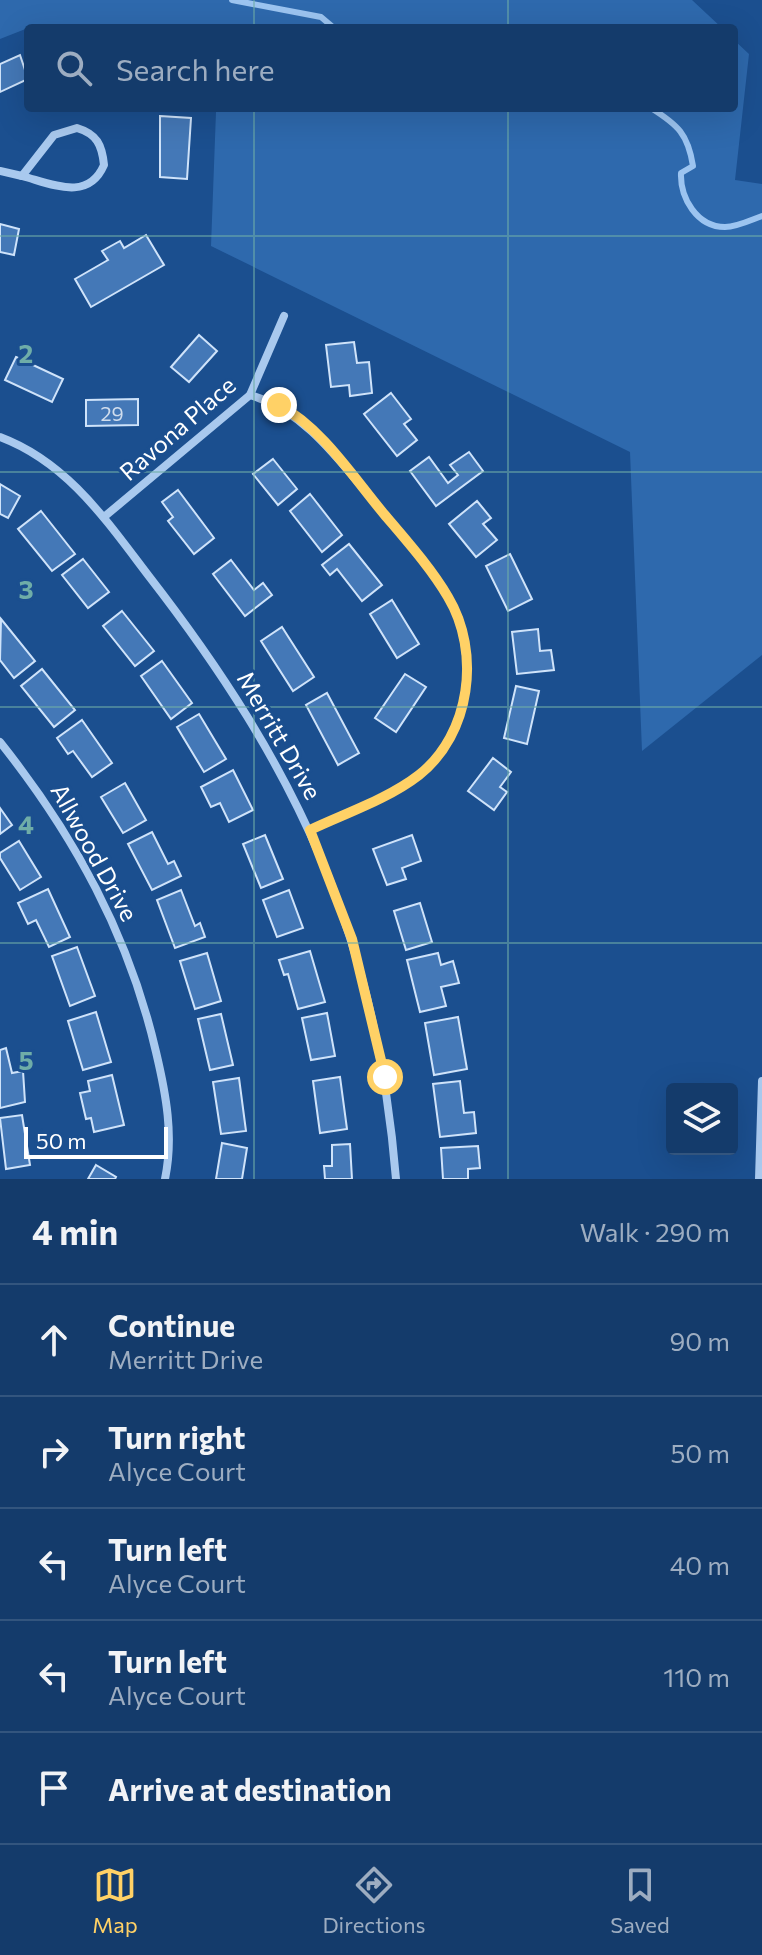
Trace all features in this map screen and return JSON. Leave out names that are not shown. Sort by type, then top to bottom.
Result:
[{"type":"street","points":[[0,171],[76,189],[89,186],[99,177],[104,165],[103,150],[88,131],[65,129],[54,135],[22,176]]},
{"type":"street","name":"Ravona Place","points":[[104,517],[250,395],[284,316]]},
{"type":"street","points":[[250,395],[279,405],[298,419],[324,443],[389,520],[447,595],[458,616],[466,660],[462,710],[441,752],[402,787],[310,830]]},
{"type":"street","name":"Merritt Drive","points":[[0,437],[40,457],[68,478],[104,517],[233,689],[265,741],[310,830],[348,927],[371,1007],[385,1077],[396,1179]]},
{"type":"street","name":"Allwood Drive","points":[[0,742],[71,840],[131,966],[162,1076],[170,1131],[165,1179]]},
{"type":"street","points":[[759,1179],[762,1081]]},
{"type":"shaded area","points":[[0,0],[692,0],[718,24],[24,24],[24,30],[0,39]]},
{"type":"shaded area","points":[[738,44],[749,54],[735,180],[762,184],[762,655],[642,751],[630,452],[211,246],[216,112],[738,112]]},
{"type":"building","points":[[20,55],[24,81],[0,92],[0,64]]},
{"type":"building","points":[[160,116],[191,118],[187,179],[160,177]]},
{"type":"building","points":[[0,224],[19,229],[14,255],[0,252]]},
{"type":"building","points":[[146,235],[164,265],[91,307],[75,279],[108,260],[102,251],[120,241],[124,248]]},
{"type":"building","points":[[199,335],[217,351],[189,382],[171,367]]},
{"type":"building","points":[[354,342],[357,363],[369,362],[372,393],[350,396],[349,385],[331,387],[326,345]]},
{"type":"building","points":[[16,357],[63,379],[52,402],[5,380]]},
{"type":"building","points":[[391,393],[411,419],[404,424],[417,440],[397,456],[364,414]]},
{"type":"building","points":[[138,399],[138,425],[86,426],[86,400]]},
{"type":"building","points":[[469,452],[483,471],[436,506],[410,471],[429,457],[448,483],[458,475],[450,465]]},
{"type":"building","points":[[273,459],[297,489],[278,505],[253,474]]},
{"type":"building","points":[[0,484],[20,496],[8,518],[0,514]]},
{"type":"building","points":[[178,490],[214,538],[194,554],[168,521],[173,517],[162,502]]},
{"type":"building","points":[[310,494],[342,535],[322,552],[290,511]]},
{"type":"building","points":[[477,501],[491,518],[483,524],[497,540],[476,557],[449,524]]},
{"type":"building","points":[[41,511],[75,554],[52,571],[18,529]]},
{"type":"building","points":[[349,544],[382,585],[362,601],[337,569],[330,575],[322,565]]},
{"type":"building","points":[[510,554],[532,599],[508,611],[486,566]]},
{"type":"building","points":[[83,559],[109,592],[88,608],[62,575]]},
{"type":"building","points":[[231,560],[254,590],[263,583],[272,595],[245,616],[213,574]]},
{"type":"building","points":[[392,600],[419,644],[397,658],[370,614]]},
{"type":"building","points":[[122,611],[154,651],[135,666],[103,626]]},
{"type":"building","points":[[1,619],[35,661],[14,678],[0,660]]},
{"type":"building","points":[[282,627],[314,677],[293,691],[261,641]]},
{"type":"building","points":[[538,629],[540,651],[551,650],[554,670],[517,674],[512,632]]},
{"type":"building","points":[[162,661],[192,703],[171,719],[141,676]]},
{"type":"building","points":[[42,669],[75,710],[54,727],[21,686]]},
{"type":"building","points":[[405,674],[426,687],[396,732],[375,718]]},
{"type":"building","points":[[516,686],[539,691],[527,744],[504,738]]},
{"type":"building","points":[[327,693],[359,753],[338,765],[306,705]]},
{"type":"building","points":[[199,714],[226,759],[204,772],[177,727]]},
{"type":"building","points":[[82,720],[112,763],[92,777],[73,751],[68,754],[57,738]]},
{"type":"building","points":[[493,758],[511,772],[500,787],[507,792],[494,810],[468,791]]},
{"type":"building","points":[[233,770],[253,810],[229,822],[220,803],[211,807],[201,787]]},
{"type":"building","points":[[125,783],[146,820],[123,833],[101,797]]},
{"type":"building","points":[[0,808],[12,825],[0,834]]},
{"type":"building","points":[[152,832],[168,864],[174,861],[181,876],[152,890],[128,844]]},
{"type":"building","points":[[265,835],[283,879],[261,888],[243,844]]},
{"type":"building","points":[[412,835],[421,861],[402,868],[406,879],[387,885],[373,849]]},
{"type":"building","points":[[19,841],[41,877],[20,890],[0,858],[0,853]]},
{"type":"building","points":[[48,889],[70,937],[49,947],[36,920],[28,924],[18,903]]},
{"type":"building","points":[[181,890],[195,926],[200,923],[205,937],[175,948],[157,900]]},
{"type":"building","points":[[289,890],[303,928],[277,937],[263,900]]},
{"type":"building","points":[[420,903],[432,942],[406,950],[394,911]]},
{"type":"building","points":[[77,947],[95,996],[70,1006],[52,956]]},
{"type":"building","points":[[310,951],[325,1002],[298,1009],[288,974],[284,975],[279,960]]},
{"type":"building","points":[[207,953],[221,1001],[195,1009],[180,961]]},
{"type":"building","points":[[438,953],[441,965],[453,961],[459,983],[441,987],[446,1006],[420,1012],[407,960]]},
{"type":"building","points":[[96,1012],[111,1062],[83,1070],[68,1021]]},
{"type":"building","points":[[327,1013],[335,1056],[311,1060],[302,1018]]},
{"type":"building","points":[[221,1014],[233,1065],[210,1070],[198,1019]]},
{"type":"building","points":[[458,1017],[467,1069],[434,1075],[425,1023]]},
{"type":"building","points":[[6,1048],[12,1073],[23,1071],[25,1102],[0,1108],[0,1050]]},
{"type":"building","points":[[112,1075],[124,1125],[94,1132],[91,1118],[86,1119],[80,1093],[90,1091],[88,1081]]},
{"type":"building","points":[[340,1077],[347,1129],[320,1133],[313,1081]]},
{"type":"building","points":[[239,1078],[246,1131],[221,1134],[213,1082]]},
{"type":"building","points":[[460,1081],[464,1113],[474,1112],[476,1133],[440,1137],[433,1084]]},
{"type":"building","points":[[22,1115],[30,1165],[6,1169],[0,1118]]},
{"type":"building","points":[[222,1143],[247,1148],[242,1179],[216,1179]]},
{"type":"building","points":[[350,1144],[352,1179],[325,1179],[324,1166],[332,1166],[332,1145]]},
{"type":"building","points":[[478,1146],[480,1168],[468,1169],[468,1179],[443,1179],[441,1148]]},
{"type":"building","points":[[96,1165],[116,1177],[115,1179],[88,1179]]},
{"type":"waterway","points":[[232,0],[321,17],[329,24]]},
{"type":"waterway","points":[[657,112],[675,125],[685,138],[693,166],[681,173],[681,182],[687,201],[699,217],[715,226],[725,227],[762,216]]},
{"type":"route","points":[[279,405],[324,443],[389,520],[447,595],[458,616],[463,640],[467,685],[462,710],[441,752],[422,773],[402,787],[310,830],[352,939],[371,1007],[385,1077]]}]
